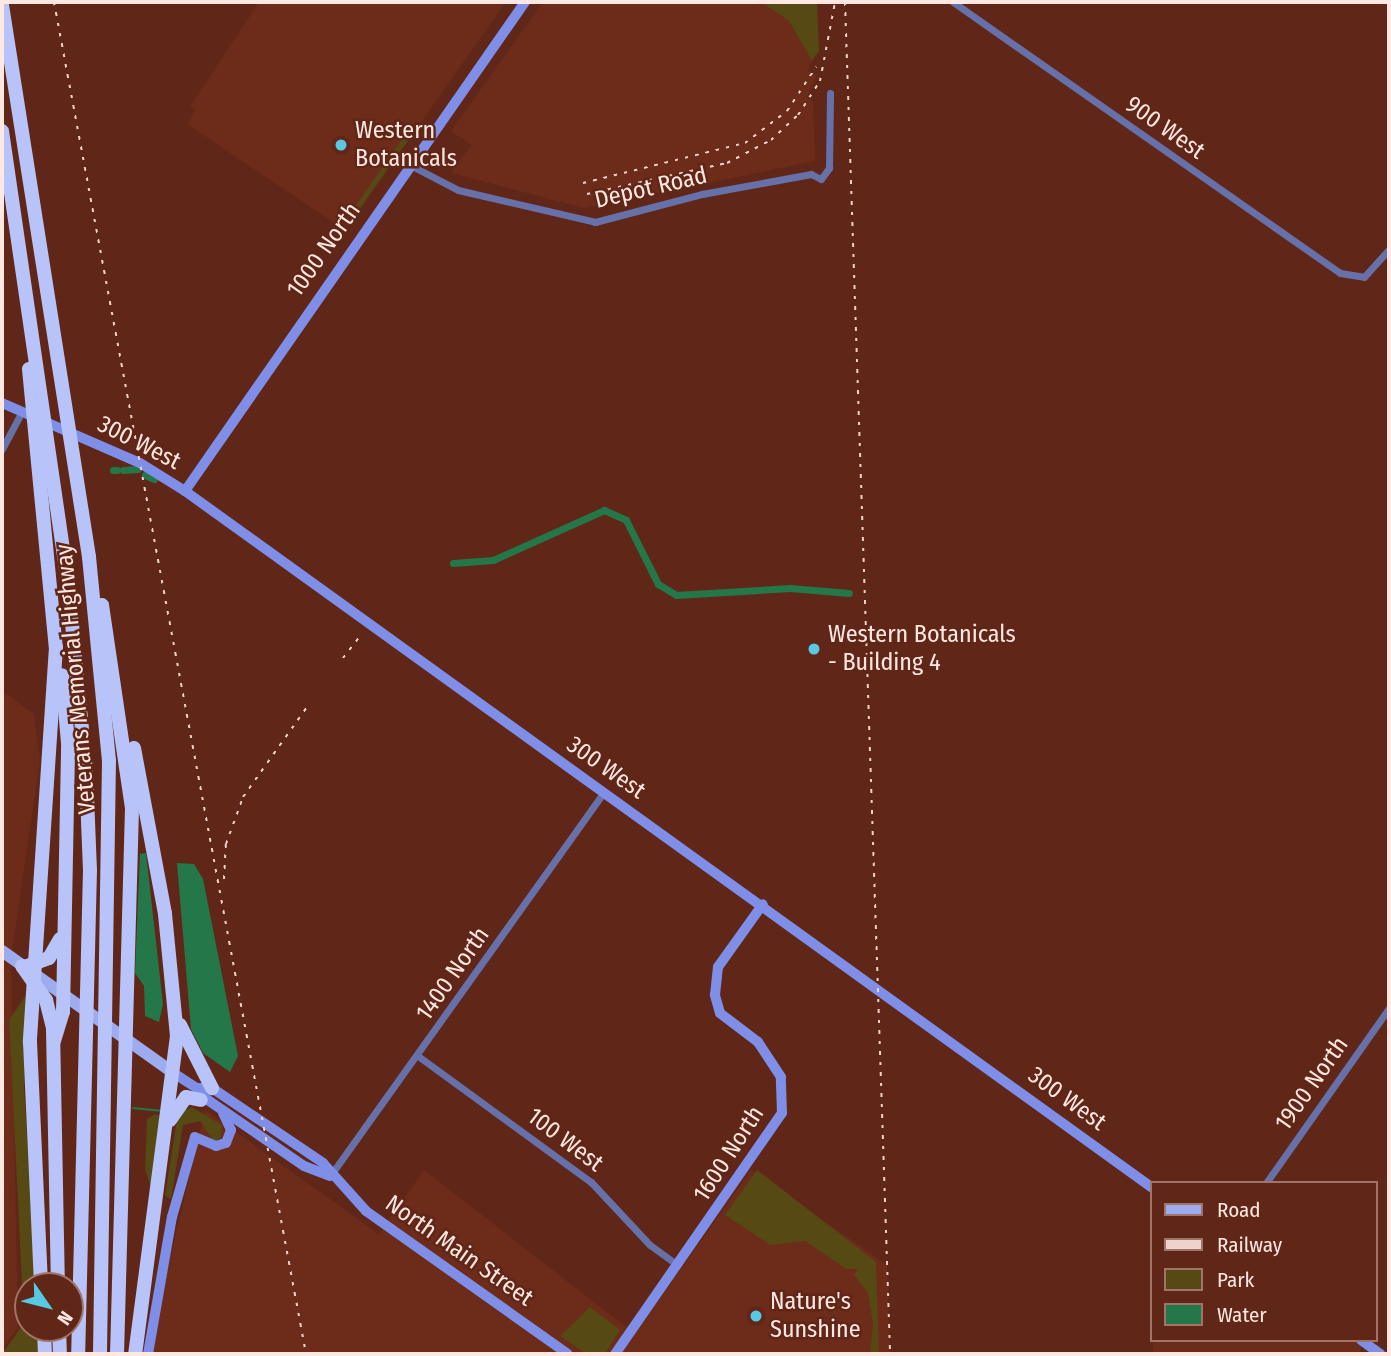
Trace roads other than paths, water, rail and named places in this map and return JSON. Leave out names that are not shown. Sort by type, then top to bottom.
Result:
[{"type":"highway","name":"Veterans Memorial Highway","points":[[2,5],[89,557],[111,808],[110,992],[106,1060],[100,1354]]},
{"type":"highway","name":"Veterans Memorial Highway","points":[[2,131],[25,290],[36,397],[86,771],[86,985],[78,1354]]},
{"type":"highway","points":[[42,443],[56,647],[68,743],[62,993],[54,1041]]},
{"type":"highway","points":[[89,557],[159,877],[174,1007],[172,1072],[135,1354]]},
{"type":"highway","points":[[40,1272],[31,1009],[56,647]]},
{"type":"highway","points":[[114,665],[132,808],[117,1354]]},
{"type":"highway","points":[[58,1272],[54,1041],[48,1004],[22,965],[49,958],[63,929]]},
{"type":"highway","points":[[174,1007],[212,1087]]},
{"type":"highway","points":[[163,1145],[177,1104],[186,1097],[199,1094]]},
{"type":"main road","name":"North Main Street","points":[[2,951],[172,1072]]},
{"type":"street","name":"1000 North","points":[[185,491],[525,2]]},
{"type":"street","name":"900 West","points":[[953,2],[1334,269],[1359,278],[1389,249]]},
{"type":"street","name":"Depot Road","points":[[410,164],[458,190],[596,222],[729,189],[811,174],[821,179],[828,168],[830,93]]},
{"type":"street","name":"300 West","points":[[2,403],[20,415],[103,445],[185,491],[763,904],[1150,1186]]},
{"type":"street","points":[[2,449],[20,415]]},
{"type":"street","name":"1400 North","points":[[330,1176],[604,792]]},
{"type":"street","name":"1600 North","points":[[615,1354],[782,1113],[776,1068],[758,1042],[720,1013],[715,995],[718,967],[763,904]]},
{"type":"street","name":"1900 North","points":[[1267,1181],[1389,1008]]},
{"type":"street","name":"100 West","points":[[418,1056],[591,1182],[650,1245],[678,1266]]},
{"type":"street","name":"North Main Street","points":[[172,1072],[223,1113],[330,1176],[366,1210],[568,1354]]},
{"type":"street","points":[[199,1094],[212,1087]]},
{"type":"street","name":"North Main Street","points":[[212,1087],[323,1163],[330,1176]]},
{"type":"street","points":[[148,1354],[172,1217],[195,1138],[216,1146],[226,1143],[231,1130],[223,1113]]},
{"type":"street","points":[[1364,1342],[1380,1354]]},
{"type":"water","points":[[146,853],[163,1004],[159,1022],[145,1016],[144,986],[135,973],[140,854]]},
{"type":"water","points":[[177,863],[194,864],[203,879],[238,1056],[230,1072],[203,1053],[191,1029]]},
{"type":"waterway","points":[[123,470],[138,469]]},
{"type":"waterway","points":[[145,475],[154,479]]},
{"type":"waterway","points":[[453,563],[493,560],[604,510],[626,520],[658,584],[676,595],[790,588],[849,593]]},
{"type":"waterway","points":[[133,1108],[160,1111]]},
{"type":"railway","points":[[54,2],[306,1354]]},
{"type":"railway","points":[[587,194],[727,163],[771,140],[798,115],[820,81],[835,2]]},
{"type":"railway","points":[[845,2],[890,1354]]},
{"type":"railway","points":[[583,183],[745,143],[787,111],[816,67]]},
{"type":"railway","points":[[343,658],[360,636]]},
{"type":"railway","points":[[224,879],[226,844],[243,797],[307,707]]},
{"type":"place","name":"Western Botanicals","points":[[341,145]]},
{"type":"place","name":"Western Botanicals - Building 4","points":[[814,649]]},
{"type":"place","name":"Nature's Sunshine","points":[[756,1316]]}]
